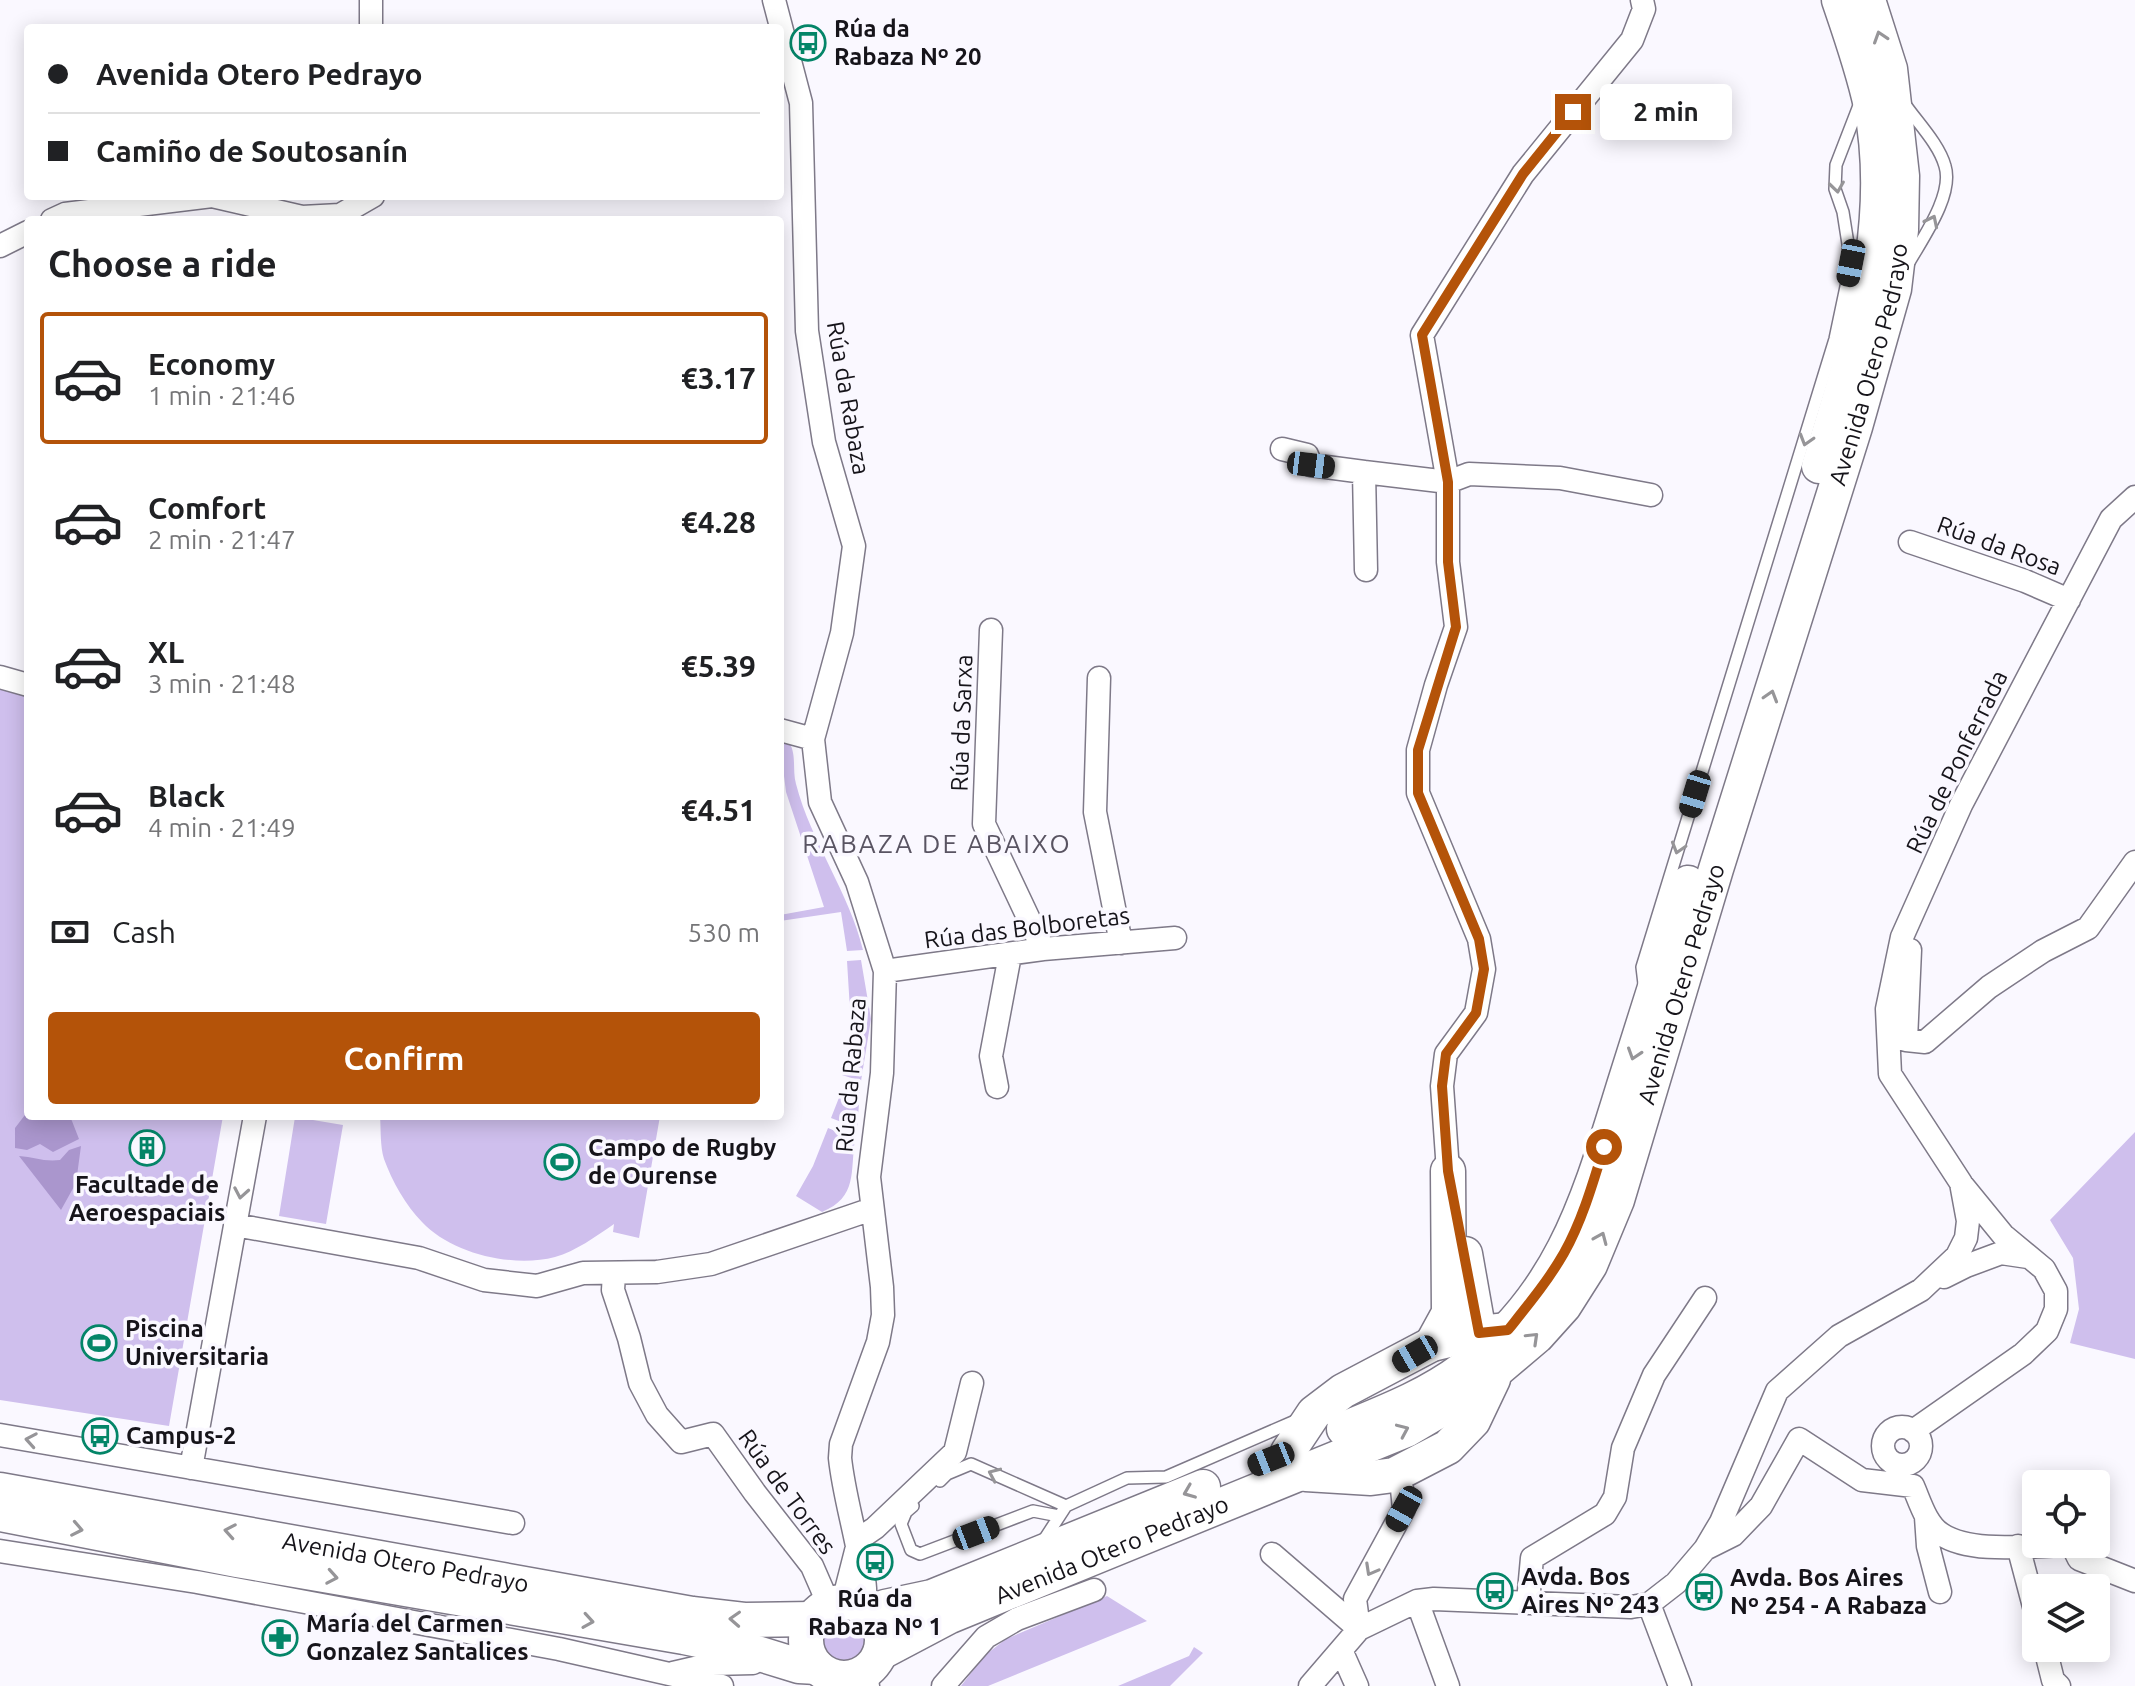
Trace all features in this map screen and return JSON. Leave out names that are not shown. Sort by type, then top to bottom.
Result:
[{"type":"main road","name":"Avenida Otero Pedrayo","points":[[1450,1391],[1462,1370],[1493,1331],[1551,1299],[1590,1265],[1617,1200],[1716,869],[1855,427],[1894,289],[1901,230],[1902,176],[1886,135],[1880,88],[1859,55],[1839,0]]},
{"type":"main road","name":"Avenida Otero Pedrayo","points":[[1868,0],[1890,69],[1880,88]]},
{"type":"main road","name":"Avenida Otero Pedrayo","points":[[0,1514],[237,1560],[684,1637],[799,1666],[848,1674],[950,1616],[1293,1462],[1334,1432],[1406,1430],[1450,1391],[1498,1370],[1537,1336],[1565,1252],[1590,1193],[1647,1014],[1824,450],[1868,297],[1859,220],[1886,135]]},
{"type":"main road","points":[[1293,1462],[1334,1432],[1343,1391],[1432,1344],[1493,1331],[1448,1171]]},
{"type":"main road","points":[[1432,1344],[1449,1313],[1448,1171]]},
{"type":"main road","points":[[1398,1363],[1436,1367],[1450,1391],[1448,1447]]},
{"type":"main road","points":[[1293,1462],[1383,1476],[1448,1447],[1473,1421],[1498,1370]]},
{"type":"main road","points":[[1334,1432],[1383,1476]]},
{"type":"main road","name":"Avenida Otero Pedrayo","points":[[0,1490],[692,1614],[744,1620],[885,1607],[932,1597],[1034,1555],[1293,1462]]},
{"type":"main road","points":[[844,1609],[882,1631],[848,1674],[806,1646],[806,1636],[844,1609]]},
{"type":"street","points":[[371,0],[371,24]]},
{"type":"street","name":"Rúa da Rabaza","points":[[774,0],[780,24]]},
{"type":"street","points":[[1448,1171],[1442,1086],[1446,1054],[1476,1013],[1484,969],[1479,939],[1418,793],[1418,750],[1456,627],[1448,562],[1448,482],[1422,335],[1523,174],[1632,40],[1644,9],[1642,0]]},
{"type":"street","name":"Rúa da Rabaza","points":[[784,38],[801,103],[809,345],[824,442],[854,546],[842,633],[813,739],[820,802],[857,882],[885,971],[882,1073],[869,1177],[883,1315],[878,1342],[841,1444],[840,1458],[856,1544]]},
{"type":"street","points":[[61,216],[179,200]]},
{"type":"street","points":[[229,200],[298,216]]},
{"type":"street","points":[[321,216],[340,215],[367,200]]},
{"type":"street","points":[[0,246],[24,234]]},
{"type":"street","points":[[1282,449],[1307,455],[1311,465],[1364,472],[1448,482],[1469,474],[1560,478],[1651,495]]},
{"type":"street","points":[[1364,472],[1366,570]]},
{"type":"street","name":"Rúa de Ponferrada","points":[[1961,1183],[1890,1074],[1887,1009],[1906,930],[1961,805],[2111,519],[2135,497]]},
{"type":"street","name":"Rúa da Rosa","points":[[1910,542],[2025,581],[2069,600]]},
{"type":"street","name":"Rúa da Sarxa","points":[[991,630],[984,824],[1043,949]]},
{"type":"street","points":[[0,677],[24,684]]},
{"type":"street","points":[[1099,678],[1095,812],[1121,943]]},
{"type":"street","points":[[784,731],[813,739]]},
{"type":"street","points":[[1906,930],[1910,949],[1906,1040],[1925,1042],[1989,987],[2043,951],[2088,928],[2127,889],[2135,862]]},
{"type":"street","name":"Rúa das Bolboretas","points":[[885,971],[1043,949],[1175,938]]},
{"type":"street","points":[[997,1087],[991,1056],[1010,955]]},
{"type":"street","points":[[191,1468],[254,1120]]},
{"type":"street","points":[[1913,1431],[2023,1354],[2047,1331],[2056,1309],[2056,1291],[2044,1269],[2003,1235],[1961,1183]]},
{"type":"street","points":[[1921,1290],[1957,1256],[1966,1238],[1968,1221],[1961,1183]]},
{"type":"street","points":[[235,1225],[419,1258],[484,1280],[537,1286],[583,1273],[657,1272],[711,1264],[872,1209]]},
{"type":"street","points":[[1310,1686],[1359,1629],[1417,1601],[1434,1599],[1631,1607],[1649,1604],[1676,1583],[1705,1549],[1721,1522],[1777,1391],[1839,1336],[1966,1266],[2001,1253],[2030,1257]]},
{"type":"street","name":"Rúa de Torres","points":[[614,1274],[613,1290],[640,1383],[657,1415],[681,1442],[713,1434],[844,1609]]},
{"type":"street","points":[[1528,1602],[1532,1558],[1605,1514],[1615,1497],[1623,1448],[1654,1375],[1705,1298]]},
{"type":"street","points":[[844,1609],[844,1589],[856,1544],[955,1452],[972,1383]]},
{"type":"street","points":[[1910,1475],[1921,1448],[1918,1436],[1908,1428],[1895,1429],[1884,1442],[1887,1459],[1910,1475],[1926,1517],[1939,1534],[1968,1546],[2072,1545],[2079,1559],[2135,1581]]},
{"type":"street","points":[[0,1435],[513,1523]]},
{"type":"street","points":[[1705,1549],[1733,1535],[1761,1506],[1799,1439],[1862,1480],[1910,1475]]},
{"type":"street","points":[[1359,1629],[1355,1599],[1404,1509],[1402,1489],[1383,1476]]},
{"type":"street","points":[[1926,1517],[1928,1546],[1940,1592]]},
{"type":"street","points":[[2018,1546],[2025,1574]]},
{"type":"street","name":"Avenida Otero Pedrayo","points":[[0,1551],[197,1582],[544,1646],[722,1686]]},
{"type":"street","points":[[1272,1554],[1359,1629]]},
{"type":"street","name":"Avenida Otero Pedrayo","points":[[943,1686],[986,1637],[1017,1619],[1094,1590]]},
{"type":"street","points":[[1417,1601],[1448,1686]]},
{"type":"street","points":[[1649,1604],[1680,1686]]},
{"type":"street","points":[[1341,1650],[1357,1686]]},
{"type":"street","name":"Avenida Otero Pedrayo","points":[[664,1675],[712,1664],[752,1663],[773,1657]]},
{"type":"street","points":[[2048,1662],[2053,1680],[2059,1686]]},
{"type":"lane","points":[[1880,88],[1886,135]]},
{"type":"lane","points":[[1062,1511],[971,1464],[947,1474],[906,1512],[901,1524],[911,1550],[920,1554],[1033,1511],[1062,1511],[1127,1478],[1166,1477],[1334,1432]]},
{"type":"lane","points":[[1034,1555],[1062,1511]]},
{"type":"shaded area","points":[[0,689],[24,696],[24,1120],[222,1120],[169,1426],[0,1400]]},
{"type":"shaded area","points":[[789,742],[793,752],[796,784],[803,805],[849,908],[863,950],[847,951],[841,912],[784,920],[784,914],[824,907],[786,792],[784,743]]},
{"type":"shaded area","points":[[861,960],[871,1019],[861,1081],[842,1075],[851,1026],[847,961]]},
{"type":"shaded area","points":[[842,1090],[860,1092],[857,1128],[831,1118]]},
{"type":"shaded area","points":[[24,1116],[24,1120],[72,1120],[79,1139],[53,1152],[40,1144],[27,1150],[15,1148],[15,1128]]},
{"type":"shaded area","points":[[295,1120],[343,1125],[326,1224],[279,1216]]},
{"type":"shaded area","points":[[380,1120],[659,1120],[639,1238],[613,1232],[614,1224],[563,1254],[538,1260],[484,1256],[450,1243],[435,1233],[410,1208],[395,1184],[381,1143]]},
{"type":"shaded area","points":[[828,1128],[855,1139],[847,1191],[834,1206],[822,1212],[796,1196],[813,1166]]},
{"type":"shaded area","points":[[2135,1132],[2135,1359],[2070,1343],[2079,1309],[2073,1258],[2050,1220]]},
{"type":"shaded area","points":[[81,1146],[76,1183],[61,1210],[19,1156],[60,1160],[69,1150]]},
{"type":"shaded area","points":[[1107,1596],[1147,1621],[988,1686],[961,1686],[984,1656],[1006,1639]]},
{"type":"shaded area","points":[[845,1617],[861,1624],[868,1640],[861,1656],[845,1663],[829,1656],[822,1640],[829,1624]]},
{"type":"shaded area","points":[[1194,1647],[1203,1653],[1170,1686],[1118,1686],[1189,1656]]},
{"type":"place","name":"Rúa da Rabaza Nº 20","points":[[808,43]]},
{"type":"place","name":"Facultade de Aeroespaciais","points":[[147,1148]]},
{"type":"place","name":"Campo de Rugby de Ourense","points":[[562,1162]]},
{"type":"place","name":"Piscina Universitaria","points":[[99,1343]]},
{"type":"place","name":"Campus-2","points":[[100,1436]]},
{"type":"place","name":"Rúa da Rabaza Nº 1","points":[[875,1562]]},
{"type":"place","name":"Avda. Bos Aires Nº 243","points":[[1495,1591]]},
{"type":"place","name":"Avda. Bos Aires Nº 254 - A Rabaza","points":[[1704,1592]]},
{"type":"place","name":"María del Carmen Gonzalez Santalices","points":[[280,1638]]},
{"type":"district","name":"RABAZA DE ABAIXO","points":[[937,844]]},
{"type":"route","points":[[1573,112],[1523,174],[1422,335],[1448,482],[1448,562],[1456,627],[1418,750],[1418,793],[1479,939],[1484,969],[1476,1013],[1446,1054],[1442,1086],[1448,1171],[1479,1333],[1508,1330],[1539,1291],[1565,1252],[1590,1193],[1604,1147]]}]
